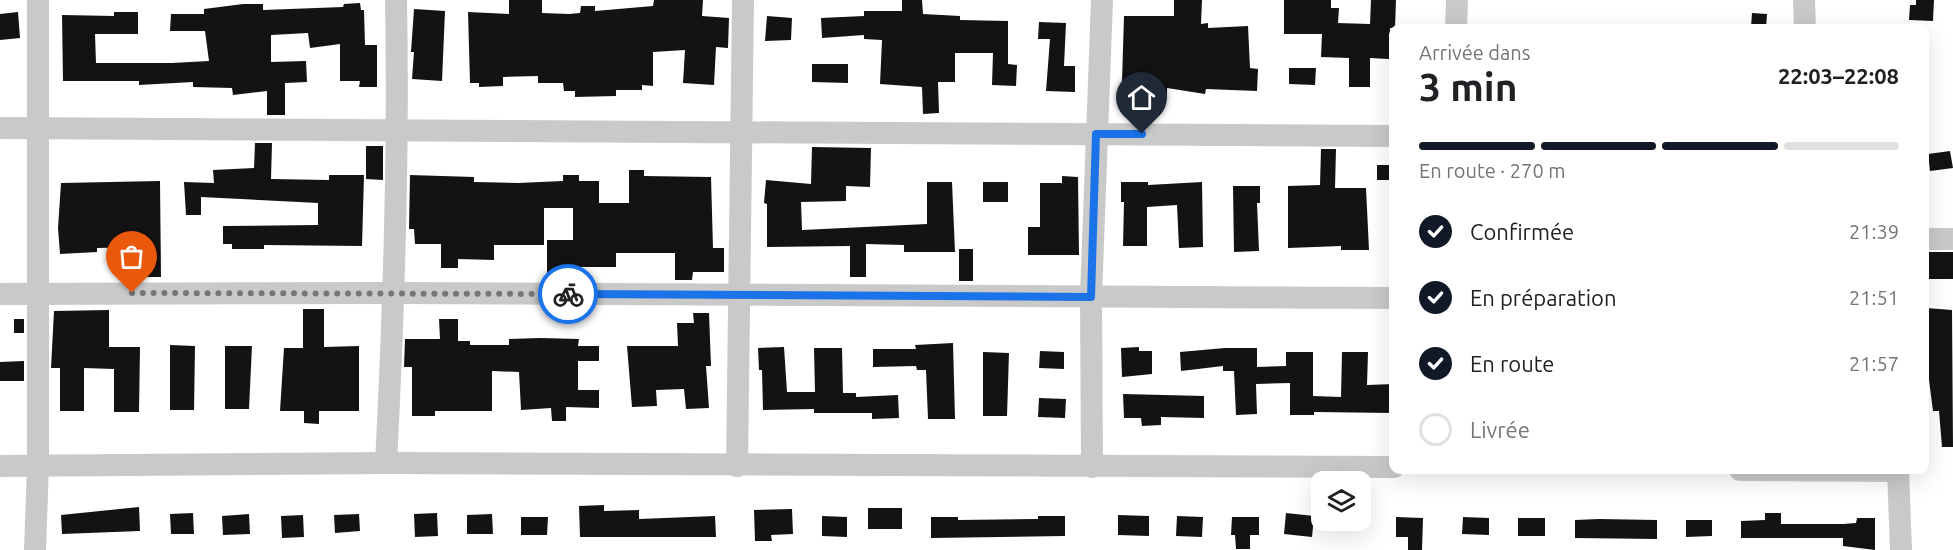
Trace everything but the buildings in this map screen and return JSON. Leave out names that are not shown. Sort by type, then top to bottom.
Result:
[{"type":"street","points":[[35,550],[38,466],[38,0]]},
{"type":"street","points":[[386,463],[395,292],[398,130],[396,0]]},
{"type":"street","points":[[737,466],[743,0]]},
{"type":"street","points":[[1092,467],[1091,297],[1102,0]]},
{"type":"street","points":[[1456,24],[1457,0]]},
{"type":"street","points":[[1804,0],[1805,24]]},
{"type":"street","points":[[0,128],[1389,135]]},
{"type":"street","points":[[1929,238],[1953,239]]},
{"type":"street","points":[[0,294],[395,292],[1389,298]]},
{"type":"street","points":[[0,466],[386,463],[1389,468]]},
{"type":"street","points":[[1898,474],[1901,550]]},
{"type":"way so far","points":[[132,293],[568,294]]},
{"type":"route","points":[[568,294],[1091,297],[1096,134],[1142,134]]}]
